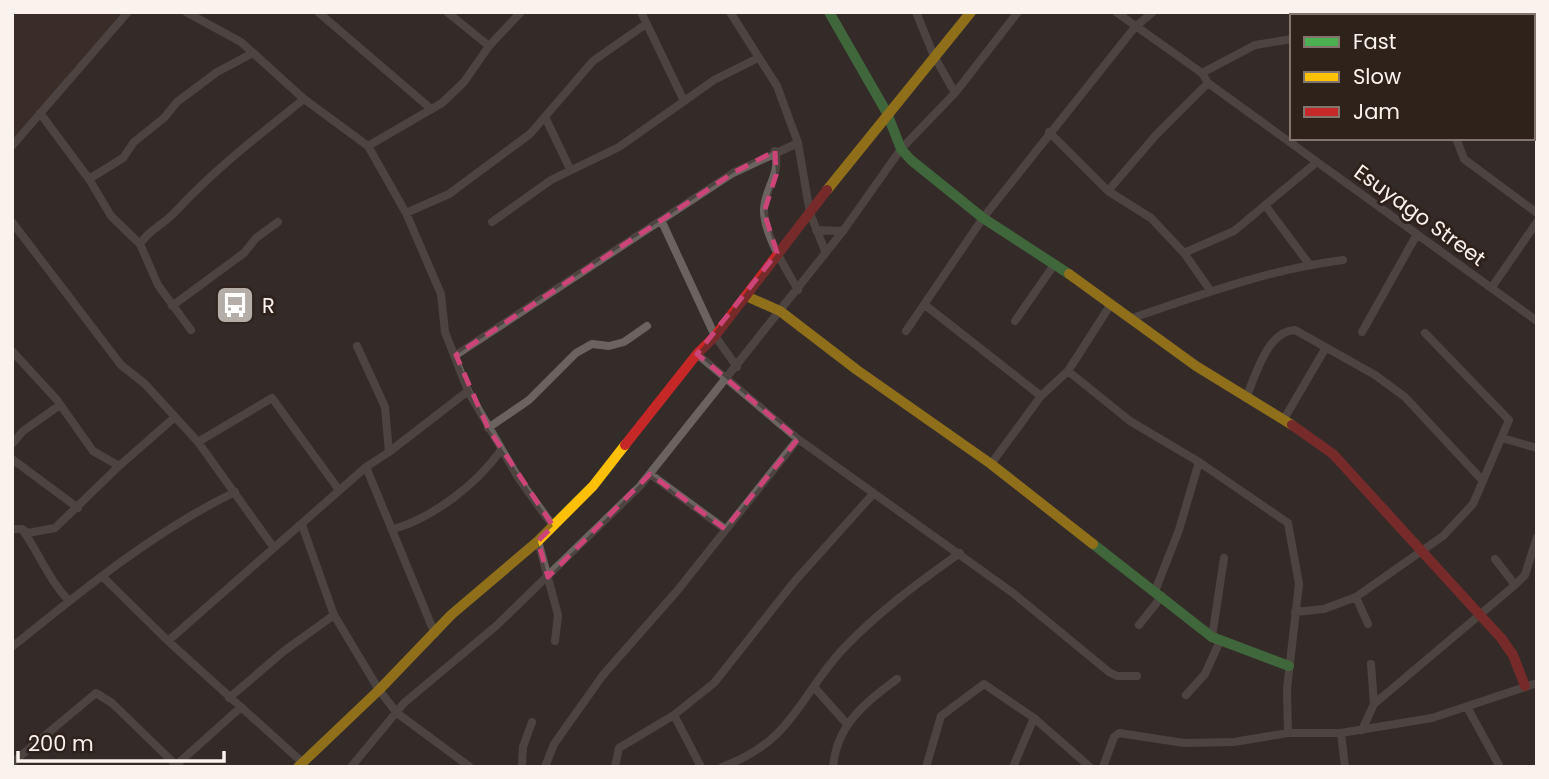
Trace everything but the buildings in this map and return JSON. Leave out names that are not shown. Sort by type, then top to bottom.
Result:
[{"type":"street","points":[[12,146],[128,12]]},
{"type":"street","points":[[186,12],[241,42],[251,54],[304,99],[368,146],[406,213],[441,294],[445,332],[456,355],[467,391],[501,450],[553,526]]},
{"type":"street","points":[[318,12],[430,108]]},
{"type":"street","points":[[447,12],[489,46]]},
{"type":"street","points":[[368,146],[442,103],[464,82],[489,46],[521,12]]},
{"type":"street","points":[[641,12],[684,101]]},
{"type":"street","points":[[730,12],[777,86],[798,143],[810,213],[825,251]]},
{"type":"street","points":[[830,12],[887,113],[901,149],[983,218],[1132,318],[1196,366],[1284,419],[1332,454],[1507,646],[1531,685],[1432,718],[1340,733],[1288,733],[1234,741],[1184,743],[1119,733],[1114,737],[1103,767]]},
{"type":"street","points":[[916,12],[933,56],[955,93]]},
{"type":"street","points":[[104,578],[300,765],[435,634],[450,615],[538,541],[602,476],[696,354],[715,336],[887,113],[971,12]]},
{"type":"street","points":[[351,767],[411,697],[496,626],[650,474],[737,367],[825,251],[844,231],[901,149],[955,93],[1018,12]]},
{"type":"street","name":"Esuyago Street","points":[[1116,12],[1202,73],[1208,83],[1416,236],[1537,321]]},
{"type":"street","points":[[906,331],[983,218],[1049,132],[1135,27],[1153,12]]},
{"type":"street","points":[[406,213],[449,194],[511,149],[546,119],[593,61],[646,24]]},
{"type":"street","points":[[1202,73],[1255,45],[1290,39]]},
{"type":"street","points":[[89,179],[124,158],[134,142],[164,118],[177,102],[217,72],[251,54]]},
{"type":"street","points":[[492,222],[570,169],[629,141],[714,80],[758,58]]},
{"type":"street","points":[[1108,191],[1156,135],[1208,83]]},
{"type":"street","points":[[140,244],[146,234],[171,216],[193,190],[231,156],[304,99]]},
{"type":"street","points":[[40,113],[89,179],[111,216],[140,244],[158,285],[191,330]]},
{"type":"street","points":[[546,119],[570,169]]},
{"type":"street","points":[[1049,132],[1108,191],[1151,218],[1184,253],[1210,290]]},
{"type":"street","points":[[1457,140],[1464,159],[1537,213]]},
{"type":"street","points":[[456,355],[733,173],[775,151],[798,143]]},
{"type":"street","points":[[775,151],[778,162],[776,175],[764,212],[777,253],[797,290]]},
{"type":"street","points":[[1184,253],[1234,231],[1317,162]]},
{"type":"street","points":[[1265,205],[1309,264]]},
{"type":"street","points":[[12,222],[121,365],[145,384],[198,442],[274,548]]},
{"type":"street","points":[[172,306],[244,253],[256,238],[278,222]]},
{"type":"street","points":[[662,222],[715,336],[737,367]]},
{"type":"street","points":[[1492,287],[1537,222]]},
{"type":"street","points":[[816,230],[844,231]]},
{"type":"street","points":[[130,237],[146,234]]},
{"type":"street","points":[[1362,332],[1416,236]]},
{"type":"street","points":[[1132,318],[1210,290],[1309,264],[1343,260]]},
{"type":"street","points":[[1015,321],[1054,265]]},
{"type":"street","points":[[746,296],[780,311],[857,370],[990,464],[1216,639],[1289,666]]},
{"type":"street","points":[[990,464],[1041,396],[1068,371],[1111,304]]},
{"type":"street","points":[[925,305],[1041,396]]},
{"type":"street","points":[[488,428],[530,400],[576,353],[592,344],[609,346],[624,342],[647,326]]},
{"type":"street","points":[[1246,398],[1264,356],[1287,330],[1308,336],[1325,349],[1375,375],[1405,397],[1483,481]]},
{"type":"street","points":[[1294,612],[1324,609],[1356,597],[1419,550],[1443,536],[1473,504],[1509,420],[1425,333]]},
{"type":"street","points":[[358,346],[385,407],[388,452]]},
{"type":"street","points":[[1284,419],[1325,349]]},
{"type":"street","points":[[12,351],[60,405],[93,451],[119,466]]},
{"type":"street","points":[[696,354],[798,439],[960,553],[1109,672],[1117,676],[1137,676]]},
{"type":"street","points":[[1068,371],[1129,421],[1199,462],[1288,523],[1298,573],[1289,666],[1288,733]]},
{"type":"street","points":[[168,641],[366,467],[467,391]]},
{"type":"street","points":[[198,442],[272,398],[339,490]]},
{"type":"street","points":[[12,444],[23,431],[60,405]]},
{"type":"street","points":[[17,529],[27,533],[55,528],[175,417]]},
{"type":"street","points":[[1502,438],[1537,448]]},
{"type":"street","points":[[545,767],[554,744],[603,674],[677,591],[798,439]]},
{"type":"street","points":[[394,529],[426,517],[486,468],[501,450]]},
{"type":"street","points":[[12,459],[78,508]]},
{"type":"street","points":[[1139,625],[1159,594],[1199,462]]},
{"type":"street","points":[[366,467],[394,529],[435,634]]},
{"type":"street","points":[[650,474],[725,528]]},
{"type":"street","points":[[12,647],[69,601],[191,513],[235,492]]},
{"type":"street","points":[[615,767],[619,748],[674,715],[714,683],[794,582],[873,494]]},
{"type":"street","points":[[302,524],[334,615],[379,690],[397,713],[470,767]]},
{"type":"street","points":[[17,529],[38,552],[47,576],[69,601]]},
{"type":"street","points":[[1362,730],[1374,704],[1525,575],[1537,537]]},
{"type":"street","points":[[538,541],[558,615],[555,641]]},
{"type":"street","points":[[722,767],[762,749],[815,688],[845,647],[905,593],[960,553]]},
{"type":"street","points":[[1186,695],[1205,674],[1216,639],[1224,558]]},
{"type":"street","points":[[1495,559],[1515,585]]},
{"type":"street","points":[[1356,597],[1368,624]]},
{"type":"street","points":[[229,698],[284,651],[334,615]]},
{"type":"street","points":[[1371,664],[1374,704]]},
{"type":"street","points":[[833,767],[846,723],[855,711],[897,679]]},
{"type":"street","points":[[926,767],[942,716],[977,686],[991,686],[1034,718],[1090,767]]},
{"type":"street","points":[[815,688],[846,723]]},
{"type":"street","points":[[16,763],[96,693],[111,703],[175,766],[240,708]]},
{"type":"street","points":[[1467,707],[1500,767]]},
{"type":"street","points":[[674,715],[702,767]]},
{"type":"street","points":[[1013,767],[1034,718]]},
{"type":"street","points":[[522,767],[523,747],[532,722]]},
{"type":"street","points":[[1340,733],[1345,767]]},
{"type":"highlighted area","points":[[775,151],[776,175],[764,212],[777,253],[697,354],[798,439],[725,529],[650,474],[548,577],[538,541],[553,526],[488,428],[456,355],[733,173]]},
{"type":"shaded area","points":[[12,12],[126,12],[12,147]]},
{"type":"traffic: fast","points":[[829,12],[887,113],[901,149],[911,160],[983,218],[1069,274]]},
{"type":"traffic: fast","points":[[1093,544],[1212,637],[1289,666]]},
{"type":"traffic: slow","points":[[827,190],[971,12]]},
{"type":"traffic: slow","points":[[1069,274],[1196,366],[1292,425]]},
{"type":"traffic: slow","points":[[746,296],[780,311],[857,370],[991,464],[1093,544]]},
{"type":"traffic: slow","points":[[298,767],[379,690],[451,615],[538,541],[593,486],[625,445]]},
{"type":"traffic: jam","points":[[625,445],[697,354],[715,336],[827,190]]},
{"type":"traffic: jam","points":[[1292,425],[1333,454],[1501,638],[1513,655],[1525,686]]},
{"type":"place","name":"R","points":[[235,305]]}]
